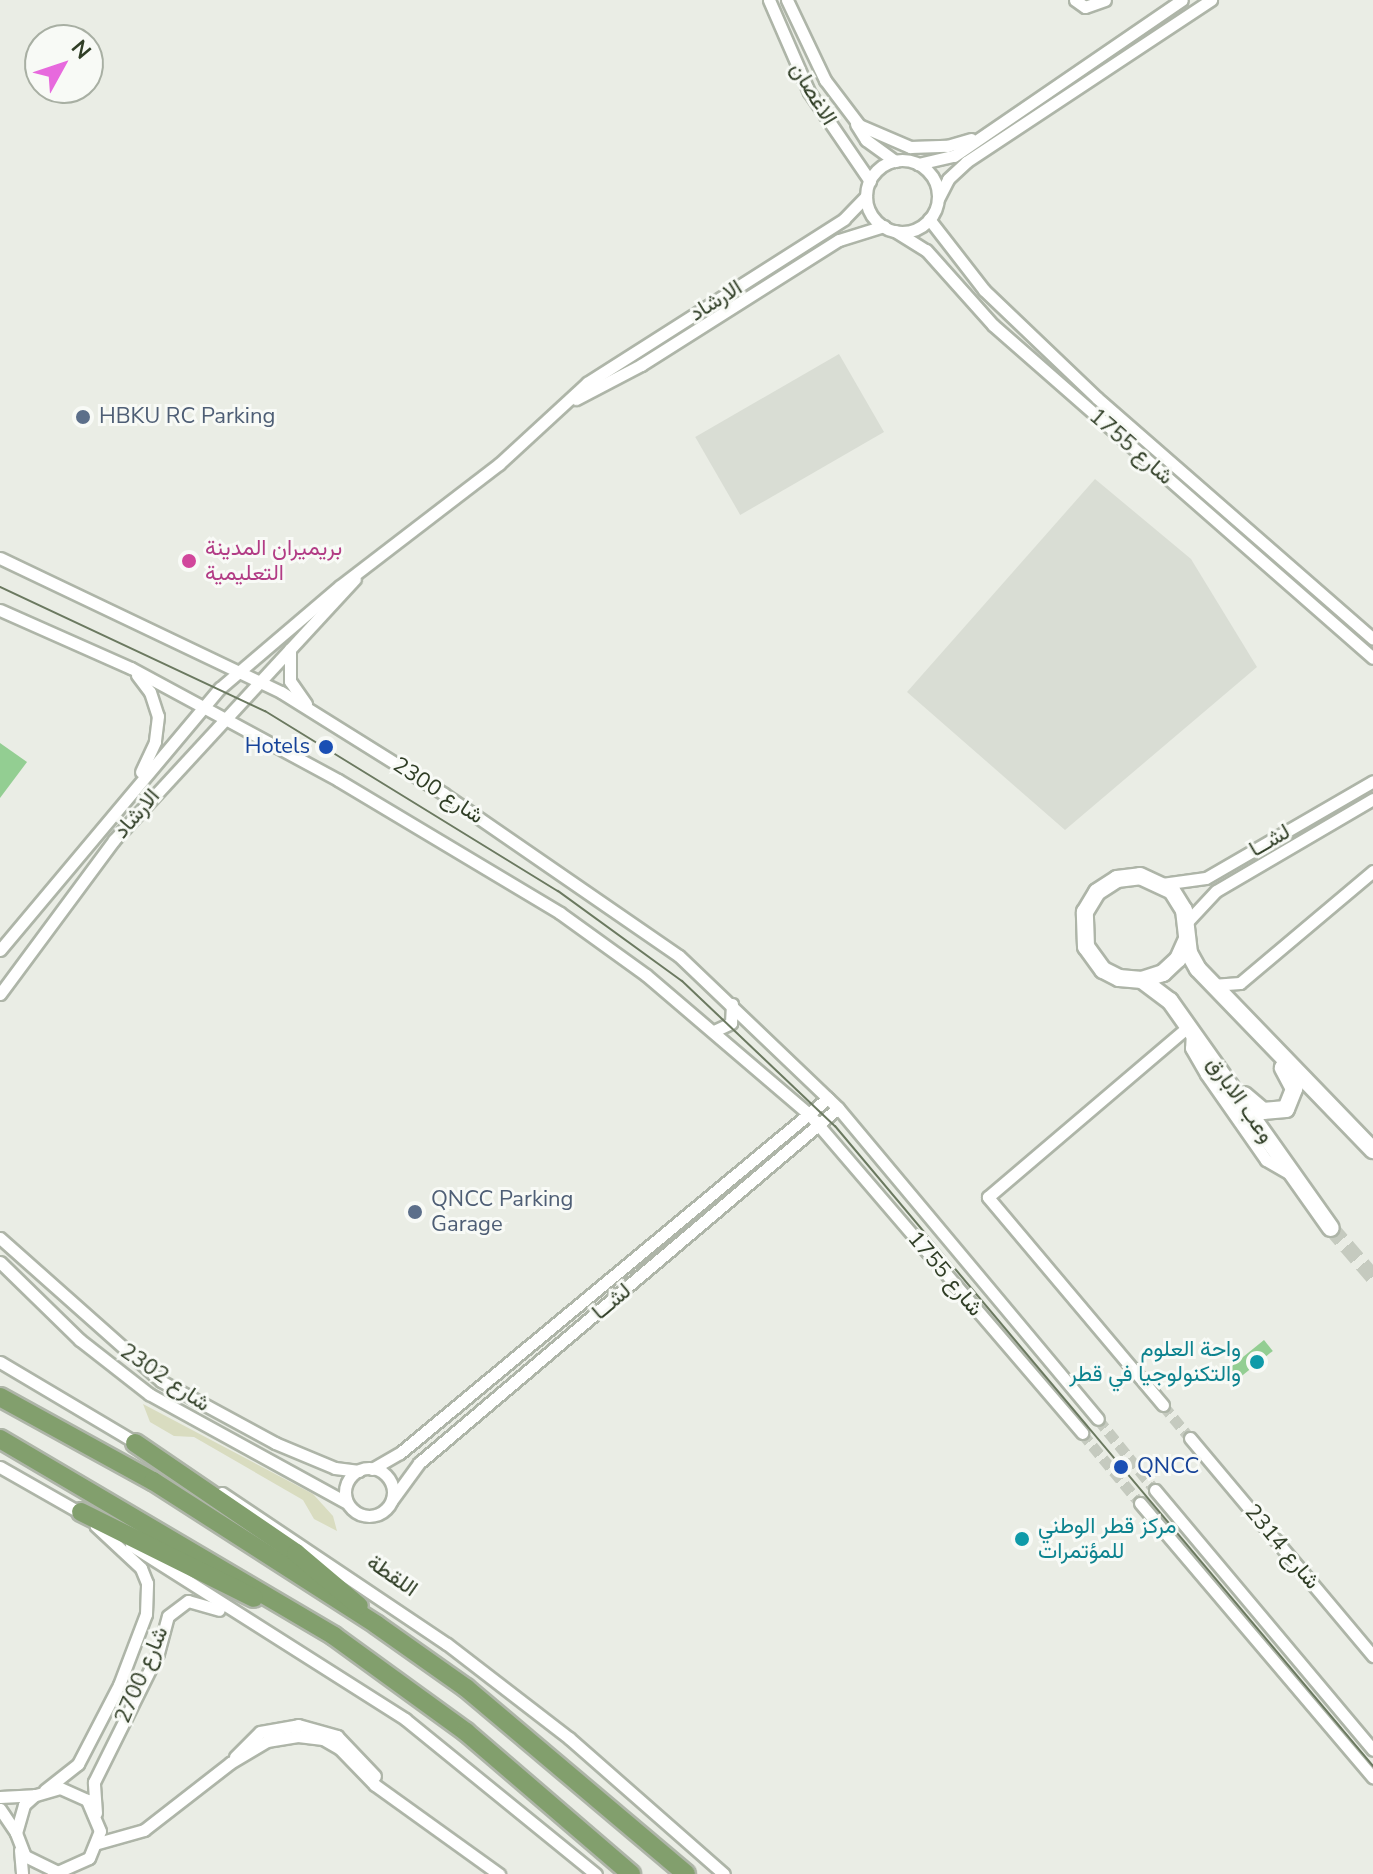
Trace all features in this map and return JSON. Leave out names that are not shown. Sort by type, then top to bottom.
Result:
[{"type":"main road","points":[[0,1397],[153,1481],[377,1625],[466,1688],[686,1874]]},
{"type":"main road","points":[[0,1439],[306,1618],[466,1732],[631,1874]]},
{"type":"main road","points":[[135,1443],[342,1586],[377,1625]]},
{"type":"main road","points":[[81,1512],[239,1591],[306,1618]]},
{"type":"street","name":"الاغصان","points":[[769,0],[809,92],[870,181]]},
{"type":"street","name":"الاغصان","points":[[787,0],[825,80],[866,140],[895,161]]},
{"type":"street","points":[[1080,4],[1105,0]]},
{"type":"street","points":[[1182,0],[945,160],[918,164],[895,161],[870,181],[866,196],[871,213],[890,229],[917,228],[929,219],[948,179],[966,162],[1211,0]]},
{"type":"street","name":"الاغصان","points":[[847,110],[874,135],[910,147],[947,146],[982,134]]},
{"type":"street","points":[[918,164],[933,178],[938,199]]},
{"type":"street","name":"الارشاد","points":[[0,950],[132,789],[204,706],[241,671],[605,370],[844,219],[866,196]]},
{"type":"street","name":"شارع 1755","points":[[929,219],[984,290],[1086,388],[1373,639]]},
{"type":"street","name":"الارشاد","points":[[564,405],[641,365],[839,240],[890,229]]},
{"type":"street","name":"شارع 1755","points":[[890,229],[926,250],[993,325],[1373,658]]},
{"type":"street","name":"شارع 2300","points":[[0,558],[241,671],[311,711],[605,904],[730,1000],[828,1098]]},
{"type":"street","name":"الارشاد","points":[[0,994],[114,840],[258,680],[358,575]]},
{"type":"street","name":"شارع 2300","points":[[0,610],[131,668],[225,716],[560,913],[714,1031],[809,1114]]},
{"type":"street","points":[[290,649],[290,681],[311,711]]},
{"type":"street","name":"الارشاد","points":[[131,668],[150,692],[158,716],[155,742],[132,789]]},
{"type":"street","name":"لشــا","points":[[1162,884],[1206,878],[1373,781]]},
{"type":"street","name":"لشــا","points":[[1187,930],[1216,891],[1373,799]]},
{"type":"street","points":[[1238,1008],[1234,996],[1240,983],[1373,871]]},
{"type":"street","points":[[1187,930],[1171,967],[1142,980],[1119,978],[1091,957],[1085,942],[1085,912],[1097,892],[1117,879],[1140,876],[1162,884],[1179,900],[1187,930],[1192,960],[1212,985],[1238,1008],[1261,1036],[1373,1150]]},
{"type":"street","name":"وعب الابارق","points":[[1142,980],[1170,1001],[1331,1228]]},
{"type":"street","points":[[1212,985],[1240,983]]},
{"type":"street","points":[[714,1031],[726,1028],[734,1018],[730,1000]]},
{"type":"street","points":[[1163,1405],[988,1197],[1190,1028]]},
{"type":"street","points":[[1190,1028],[1191,1048],[1266,1160],[1292,1175]]},
{"type":"street","points":[[1220,1071],[1263,1111],[1286,1109],[1294,1099],[1293,1084],[1261,1036]]},
{"type":"street","points":[[1165,1047],[1191,1048]]},
{"type":"street","name":"شارع 1755","points":[[828,1098],[1098,1419]]},
{"type":"street","name":"لشــا","points":[[372,1469],[400,1453],[828,1098]]},
{"type":"street","name":"لشــا","points":[[392,1500],[419,1463],[820,1127],[838,1108]]},
{"type":"street","name":"شارع 1755","points":[[809,1114],[1082,1433]]},
{"type":"street","name":"شارع 2302","points":[[0,1238],[161,1381],[275,1443],[324,1465],[359,1471]]},
{"type":"street","name":"شارع 2302","points":[[0,1262],[80,1340],[149,1394],[347,1503]]},
{"type":"street","name":"اللقطة","points":[[0,1362],[297,1539],[447,1644],[569,1738],[724,1874]]},
{"type":"street","name":"شارع 2314","points":[[1190,1438],[1373,1656]]},
{"type":"street","points":[[0,1467],[81,1512],[405,1719],[596,1874]]},
{"type":"street","points":[[372,1469],[389,1480],[392,1500],[383,1512],[370,1516],[357,1513],[347,1503],[345,1488],[359,1471],[372,1469]]},
{"type":"street","points":[[1155,1490],[1373,1750]]},
{"type":"street","points":[[1140,1503],[1373,1778]]},
{"type":"street","name":"شارع 2700","points":[[40,1792],[70,1774],[85,1752],[132,1657],[149,1598],[141,1568],[81,1512]]},
{"type":"street","name":"شارع 2700","points":[[97,1816],[94,1782],[158,1653],[172,1610],[197,1600],[284,1643]]},
{"type":"street","points":[[0,1809],[35,1865],[56,1873],[80,1865],[98,1843],[133,1834],[164,1819],[230,1763],[260,1732],[275,1727],[322,1730],[354,1749],[399,1803],[499,1874]]},
{"type":"street","points":[[22,1874],[18,1840],[24,1805],[40,1792]]},
{"type":"street","points":[[0,1797],[75,1792],[97,1816],[133,1834]]},
{"type":"street","points":[[97,1816],[98,1843]]},
{"type":"shaded area","points":[[839,354],[884,432],[740,515],[695,437]]},
{"type":"shaded area","points":[[1095,479],[1191,559],[1257,667],[1065,830],[907,692]]},
{"type":"shaded area","points":[[0,743],[27,762],[0,798]]},
{"type":"shaded area","points":[[1264,1340],[1273,1351],[1232,1384],[1224,1373]]},
{"type":"shaded area","points":[[143,1404],[313,1494],[333,1516],[337,1531],[314,1519],[303,1500],[194,1437],[174,1436],[150,1422]]},
{"type":"tunnel","points":[[1331,1228],[1373,1277]]},
{"type":"tunnel","points":[[1163,1405],[1190,1438]]},
{"type":"tunnel","points":[[1098,1419],[1155,1490]]},
{"type":"tunnel","points":[[1082,1433],[1140,1503]]},
{"type":"tram line","points":[[0,587],[265,711],[558,891],[682,981],[835,1126],[1373,1766]]},
{"type":"place","name":"HBKU RC Parking","points":[[83,417]]},
{"type":"place","name":"بريميران المدينة التعليمية","points":[[189,561]]},
{"type":"place","name":"Hotels","points":[[326,747]]},
{"type":"place","name":"QNCC Parking Garage","points":[[415,1212]]},
{"type":"place","name":"واحة العلوم والتكنولوجيا في قطر","points":[[1257,1362]]},
{"type":"place","name":"QNCC","points":[[1121,1467]]},
{"type":"place","name":"مركز قطر الوطني للمؤتمرات","points":[[1022,1539]]}]
